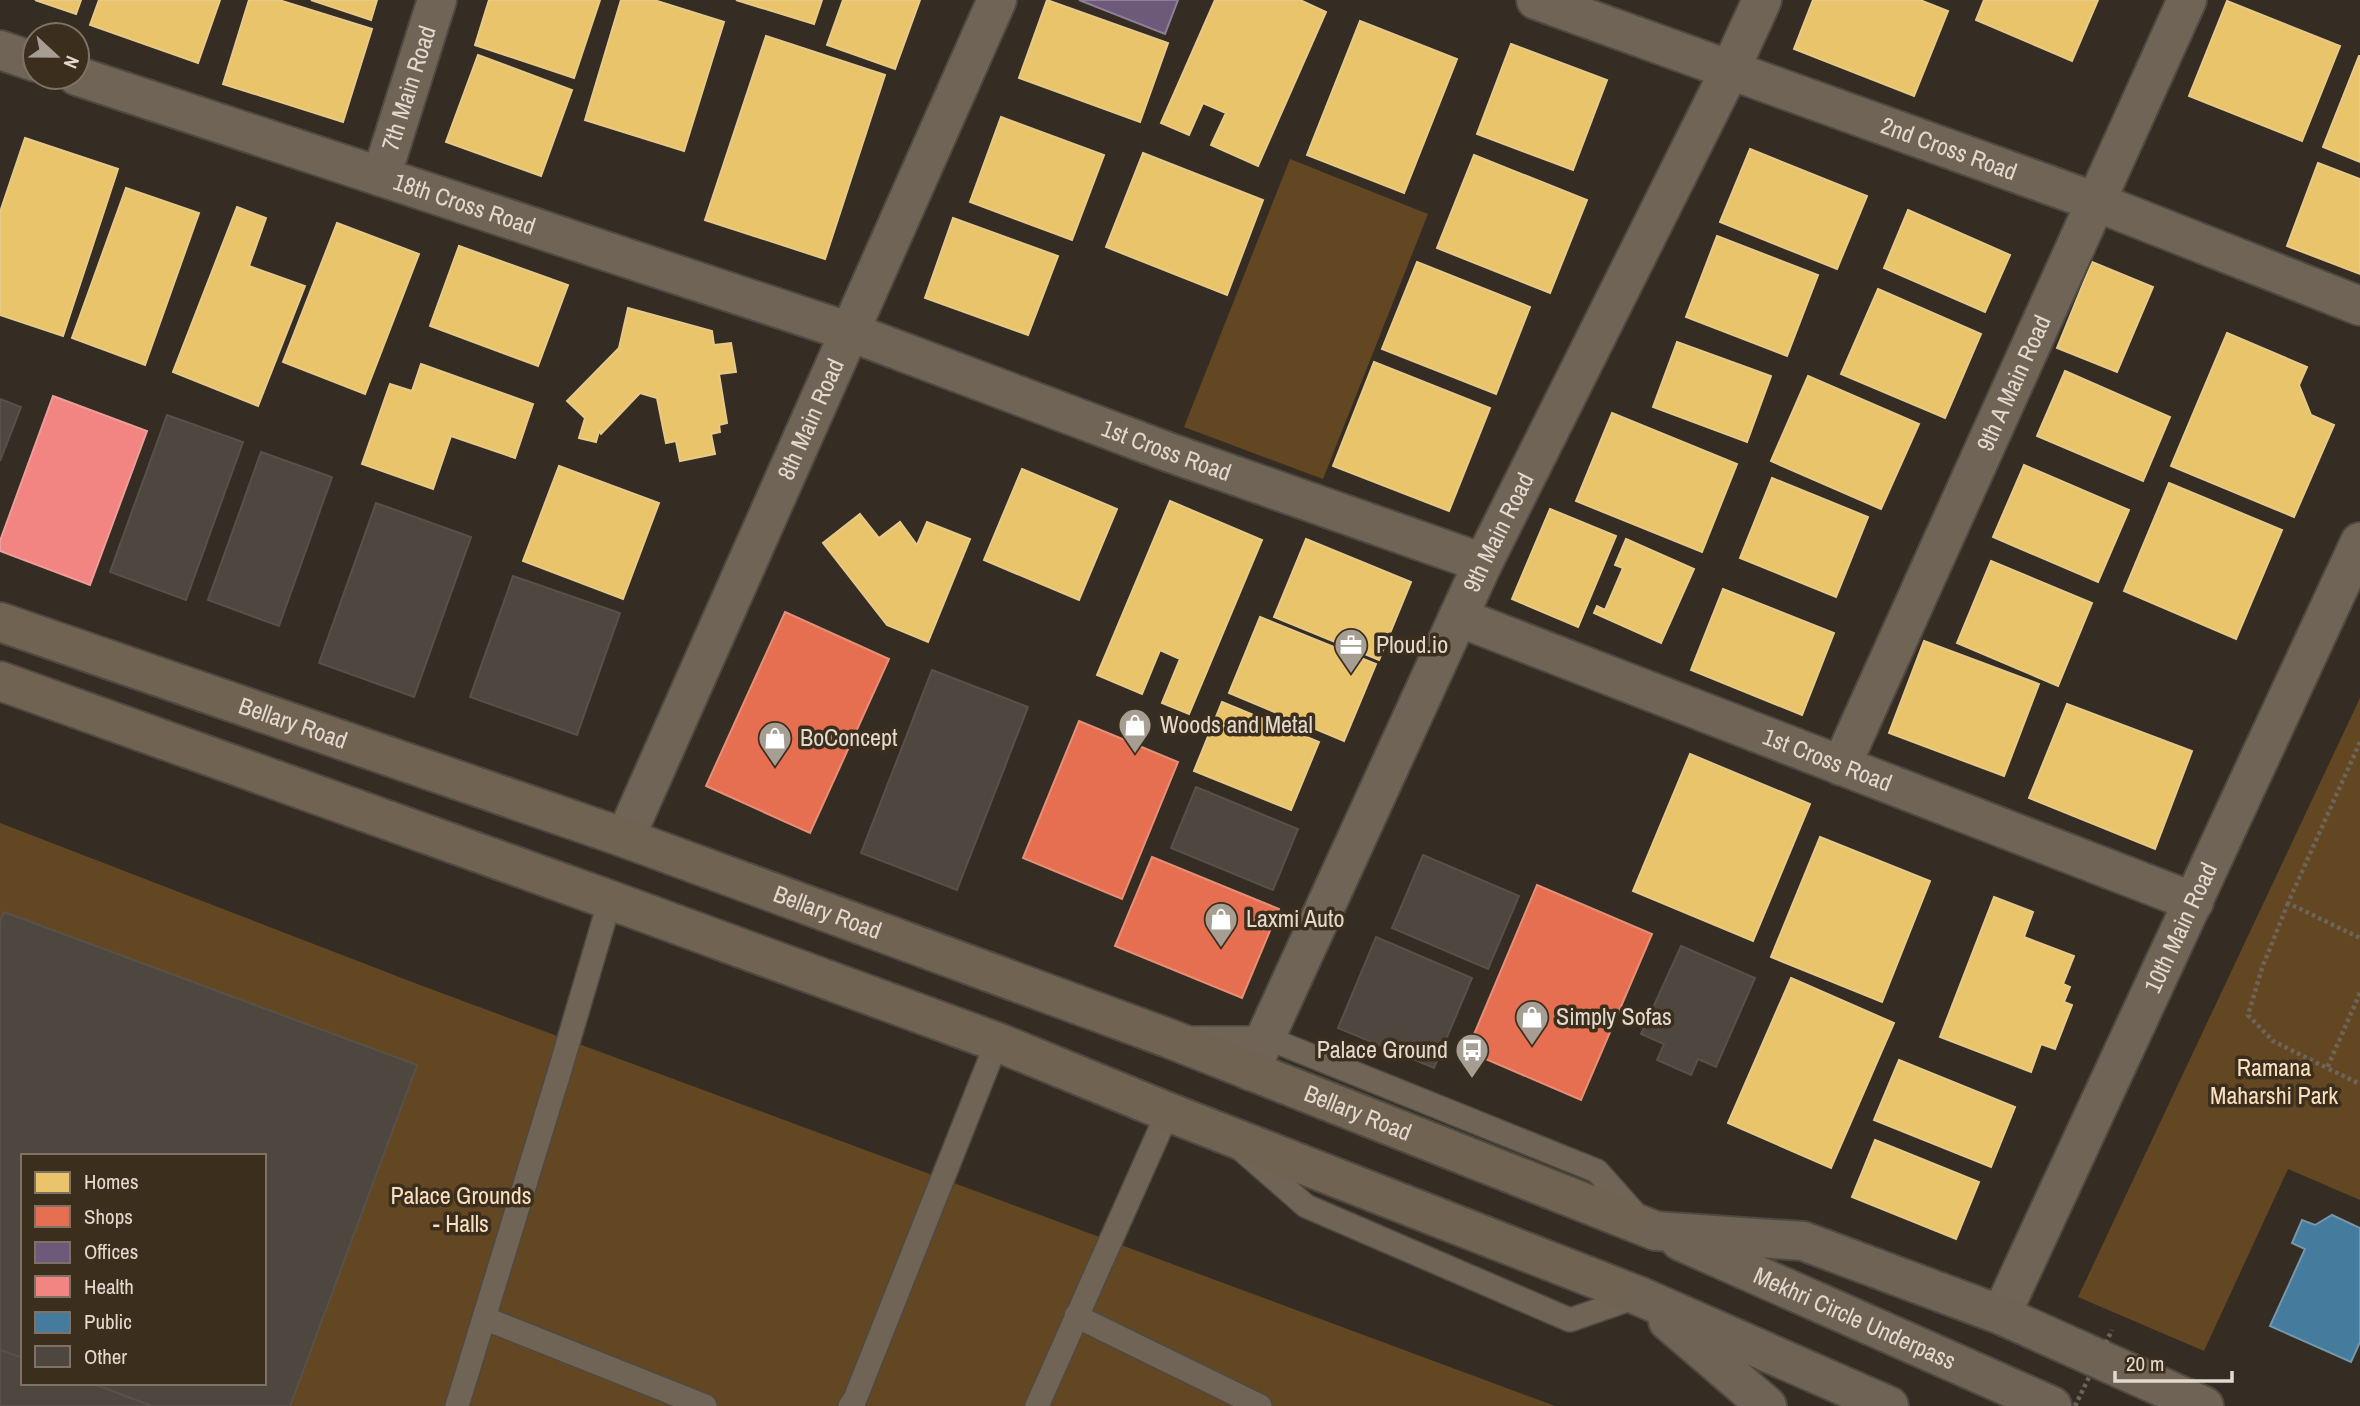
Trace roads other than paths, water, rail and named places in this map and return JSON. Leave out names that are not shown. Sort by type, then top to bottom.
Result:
[{"type":"highway","points":[[1651,1229],[1803,1241],[2001,1315],[2204,1406]]},
{"type":"highway","name":"Mekhri Circle Underpass","points":[[1651,1229],[2052,1406]]},
{"type":"highway","points":[[1639,1296],[1763,1405]]},
{"type":"highway","points":[[1639,1296],[1889,1406]]},
{"type":"main road","name":"Bellary Road","points":[[0,622],[625,838],[1168,1038],[1258,1055],[1651,1229]]},
{"type":"main road","points":[[3,690],[610,900],[997,1042],[1168,1112],[1639,1296]]},
{"type":"street","name":"7th Main Road","points":[[381,177],[437,0]]},
{"type":"street","name":"8th Main Road","points":[[625,838],[997,0]]},
{"type":"street","name":"2nd Cross Road","points":[[1536,0],[2096,202],[2360,306]]},
{"type":"street","name":"9th Main Road","points":[[1258,1055],[1483,563],[1730,70],[1762,0]]},
{"type":"street","name":"9th A Main Road","points":[[1841,766],[2187,0]]},
{"type":"street","points":[[0,50],[21,57]]},
{"type":"street","name":"18th Cross Road","points":[[91,81],[850,332]]},
{"type":"street","name":"1st Cross Road","points":[[850,332],[1168,452],[1483,563]]},
{"type":"street","name":"10th Main Road","points":[[2001,1315],[2360,542]]},
{"type":"street","name":"1st Cross Road","points":[[1458,617],[2194,902]]},
{"type":"lane","points":[[457,1406],[610,900]]},
{"type":"lane","points":[[850,1406],[997,1042]]},
{"type":"lane","points":[[1037,1406],[1168,1112]]},
{"type":"lane","points":[[1076,1316],[1260,1406]]},
{"type":"lane","points":[[484,1318],[705,1406]]},
{"type":"place","name":"Ploud.io","points":[[1351,675]]},
{"type":"place","name":"Woods and Metal","points":[[1135,755]]},
{"type":"place","name":"BoConcept","points":[[775,768]]},
{"type":"place","name":"Laxmi Auto","points":[[1221,949]]},
{"type":"place","name":"Simply Sofas","points":[[1532,1047]]},
{"type":"place","name":"Palace Ground","points":[[1472,1080]]},
{"type":"park label","name":"Ramana Maharshi Park","points":[[2274,1082]]},
{"type":"park label","name":"Palace Grounds - Halls","points":[[461,1210]]}]
